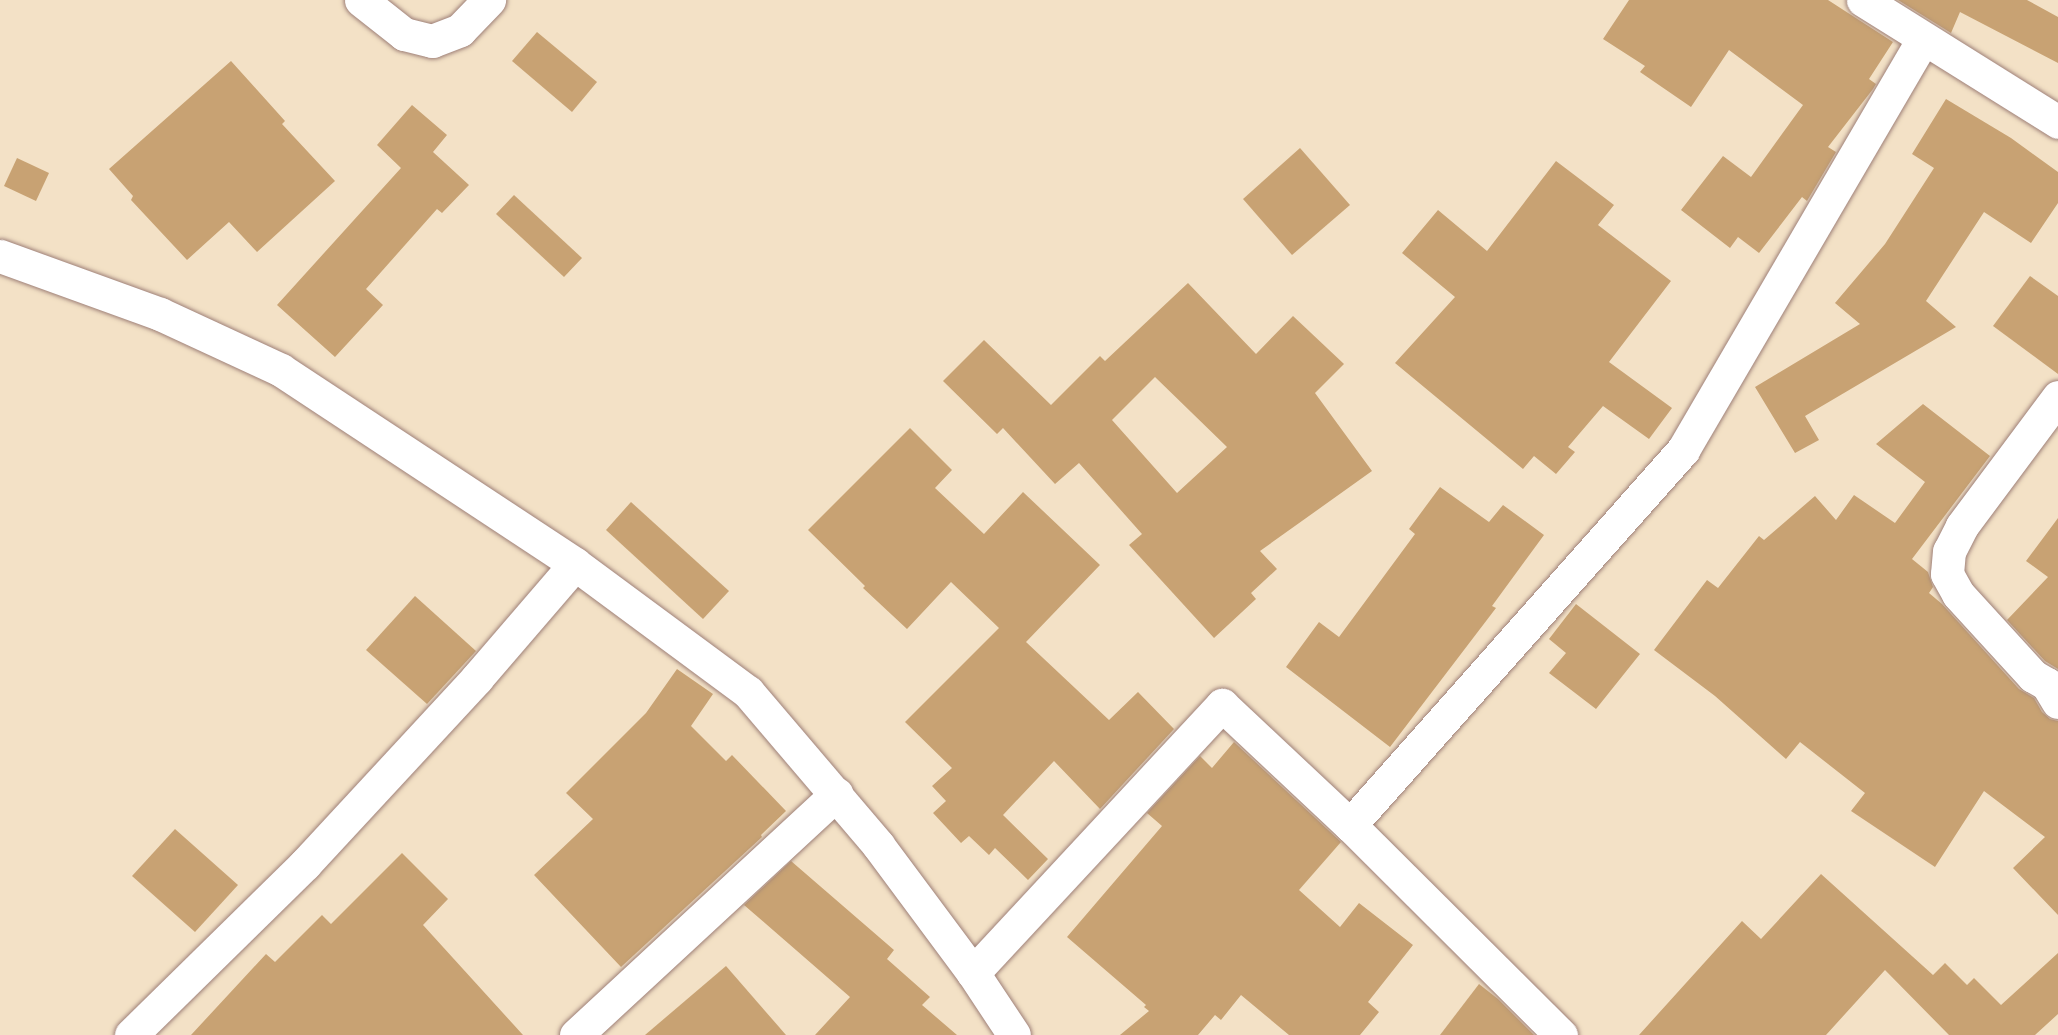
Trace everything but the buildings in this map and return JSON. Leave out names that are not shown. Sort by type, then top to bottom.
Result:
[{"type":"street","points":[[361,0],[404,34],[432,40],[460,30],[489,0]]},
{"type":"street","points":[[1863,0],[1923,40],[2058,122]]},
{"type":"street","points":[[1350,825],[1683,450],[1923,40]]},
{"type":"street","points":[[0,256],[160,314],[271,366],[575,564],[748,692],[878,845],[973,973],[1014,1035]]},
{"type":"street","points":[[2058,397],[1962,526],[1949,551],[1947,574],[1958,594],[2033,676],[2047,684],[2058,702]]},
{"type":"street","points":[[131,1035],[305,864],[477,678],[575,564]]},
{"type":"street","points":[[973,973],[1222,705],[1350,825],[1561,1035]]},
{"type":"street","points":[[576,1035],[836,794]]}]
